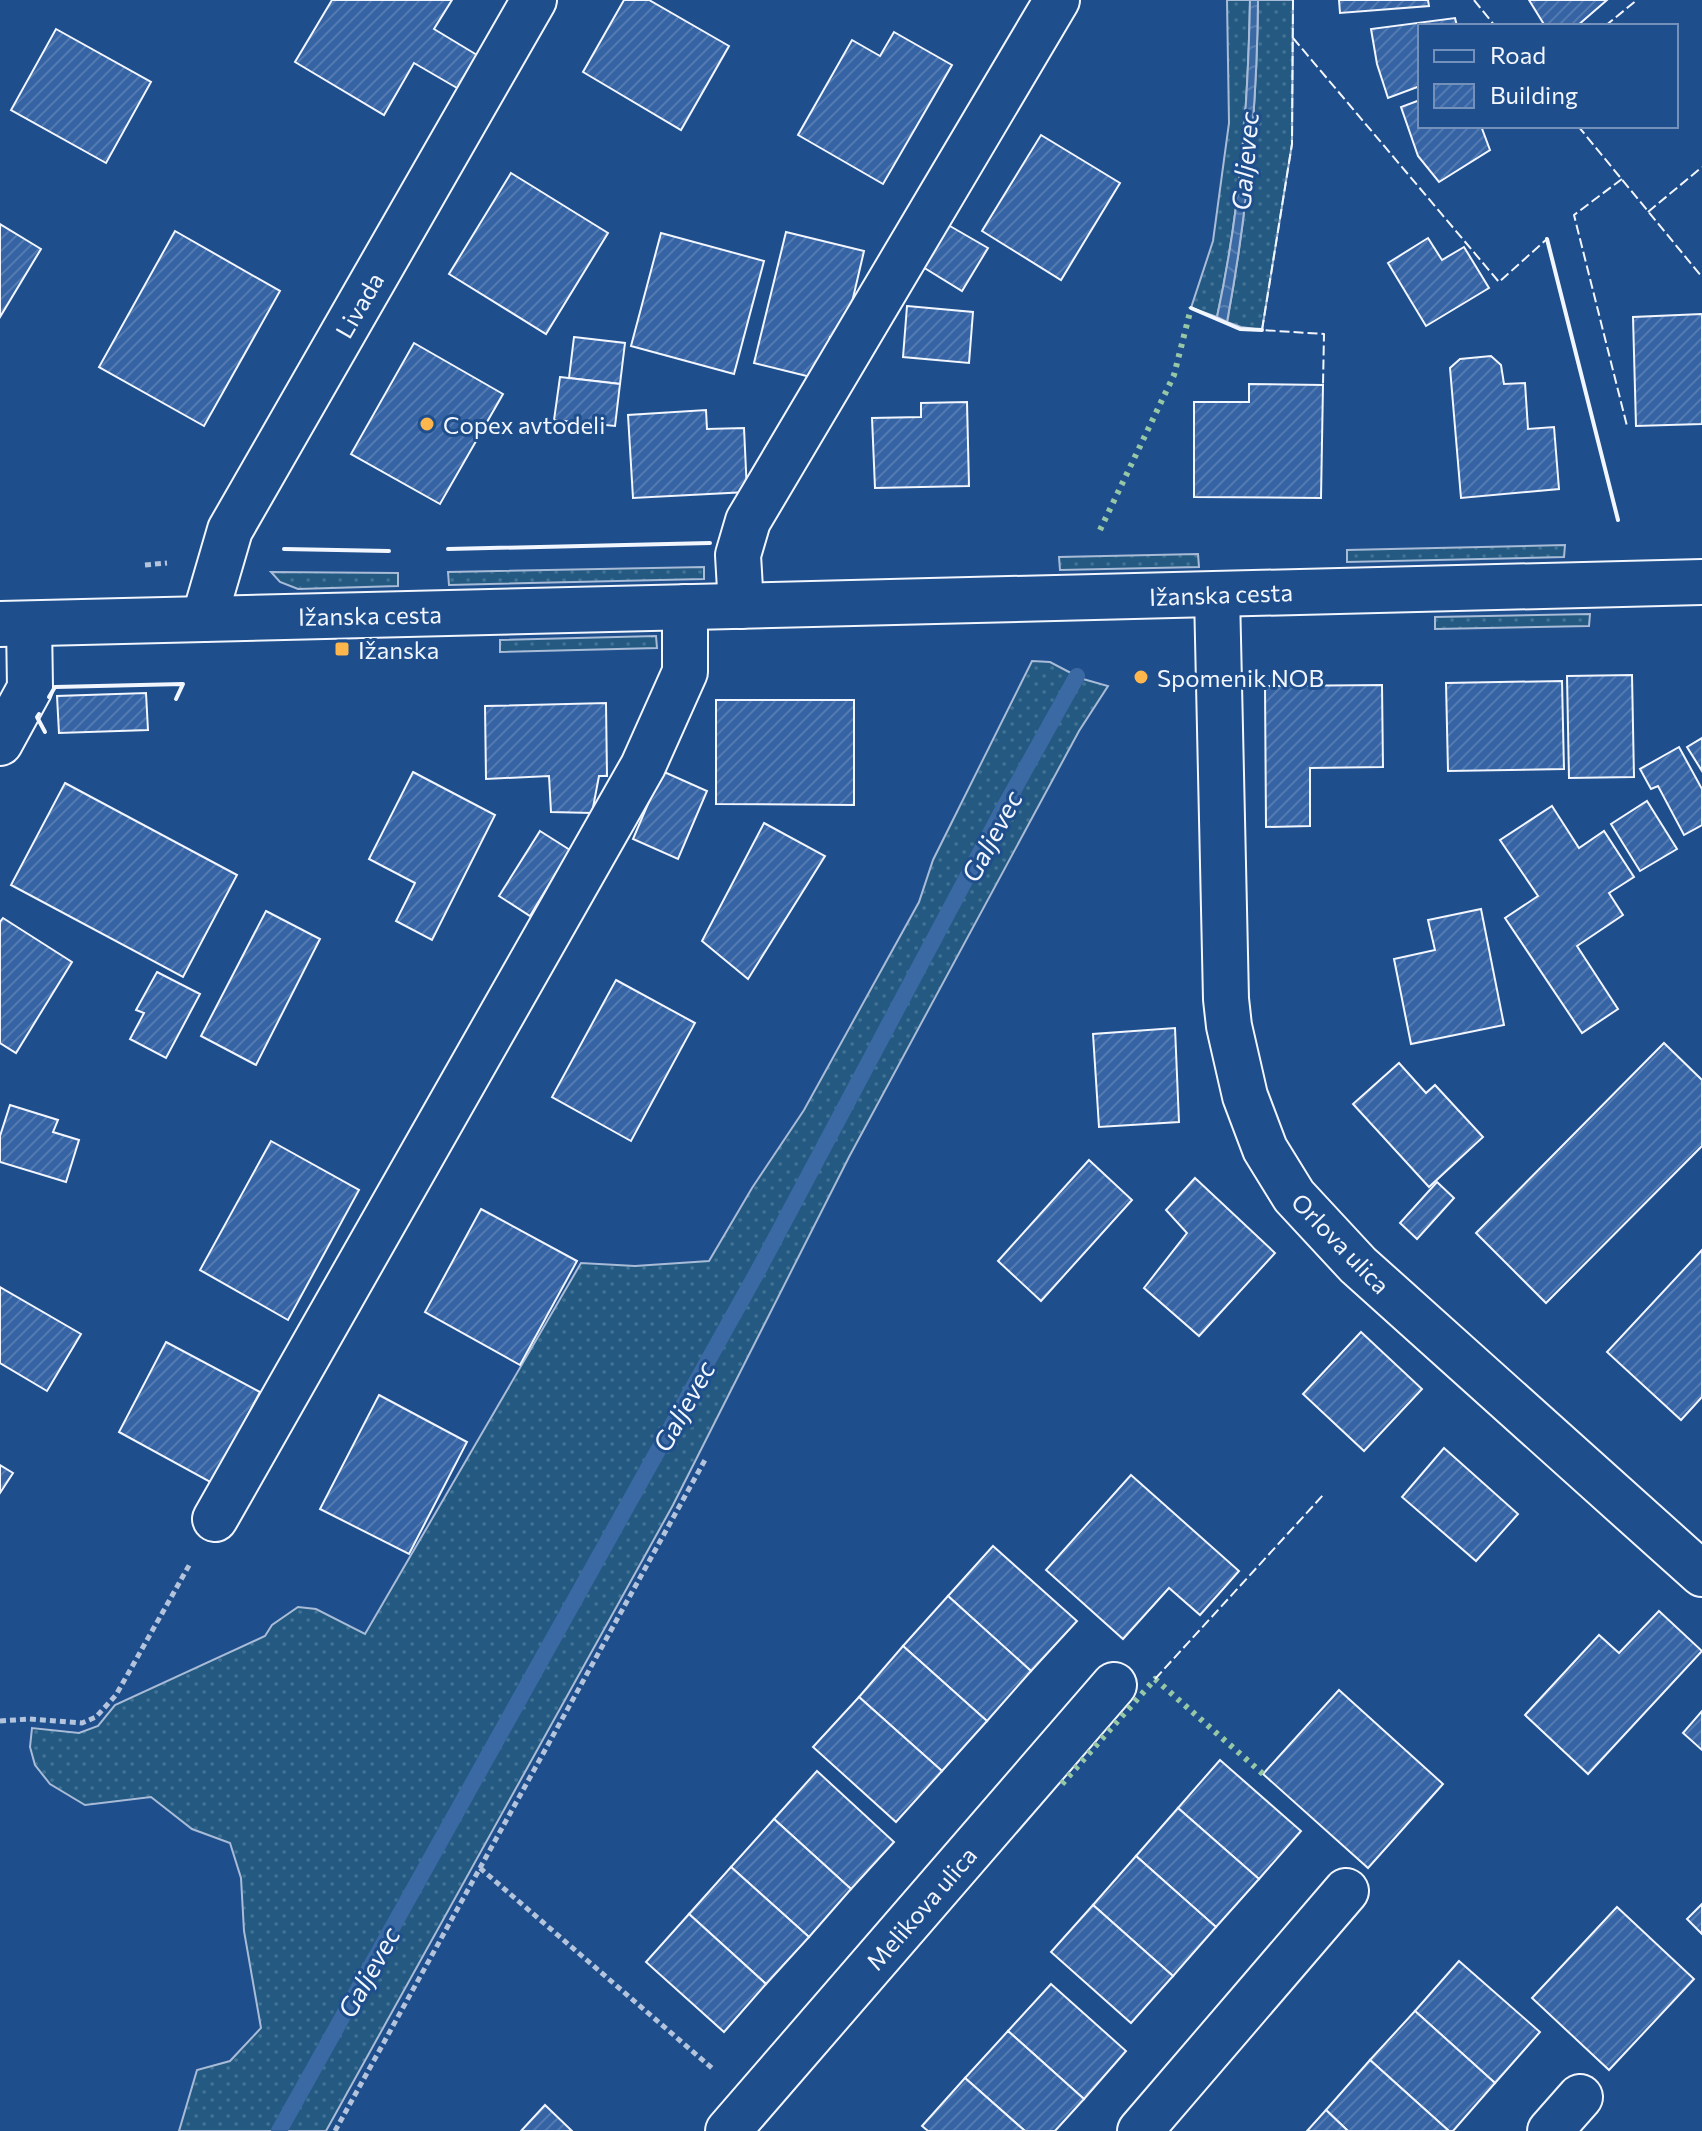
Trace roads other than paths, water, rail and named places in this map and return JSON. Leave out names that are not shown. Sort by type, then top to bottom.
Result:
[{"type":"main road","name":"Livada","points":[[204,619],[230,530],[534,0]]},
{"type":"main road","points":[[741,606],[738,555],[748,521],[1057,0]]},
{"type":"main road","name":"Ižanska cesta","points":[[14,624],[1702,582]]},
{"type":"main road","name":"Orlova ulica","points":[[1217,594],[1226,999],[1245,1096],[1265,1149],[1294,1196],[1358,1265],[1702,1574]]},
{"type":"main road","points":[[215,1519],[643,766],[685,672],[685,607]]},
{"type":"main road","points":[[0,743],[30,688],[14,624]]},
{"type":"main road","name":"Melikova ulica","points":[[740,2117],[1114,1685]]},
{"type":"main road","points":[[1140,2131],[1346,1891]]},
{"type":"main road","points":[[1550,2131],[1580,2097]]},
{"type":"water","name":"Galjevec","points":[[1250,0],[1258,0],[1256,81],[1245,202],[1227,322],[1217,317],[1232,238],[1241,160]]},
{"type":"waterway","name":"Galjevec","points":[[279,2131],[759,1269],[1077,676]]},
{"type":"place","name":"Copex avtodeli","points":[[427,424]]},
{"type":"place","name":"Ižanska","points":[[342,649]]},
{"type":"place","name":"Spomenik NOB","points":[[1141,677]]}]
